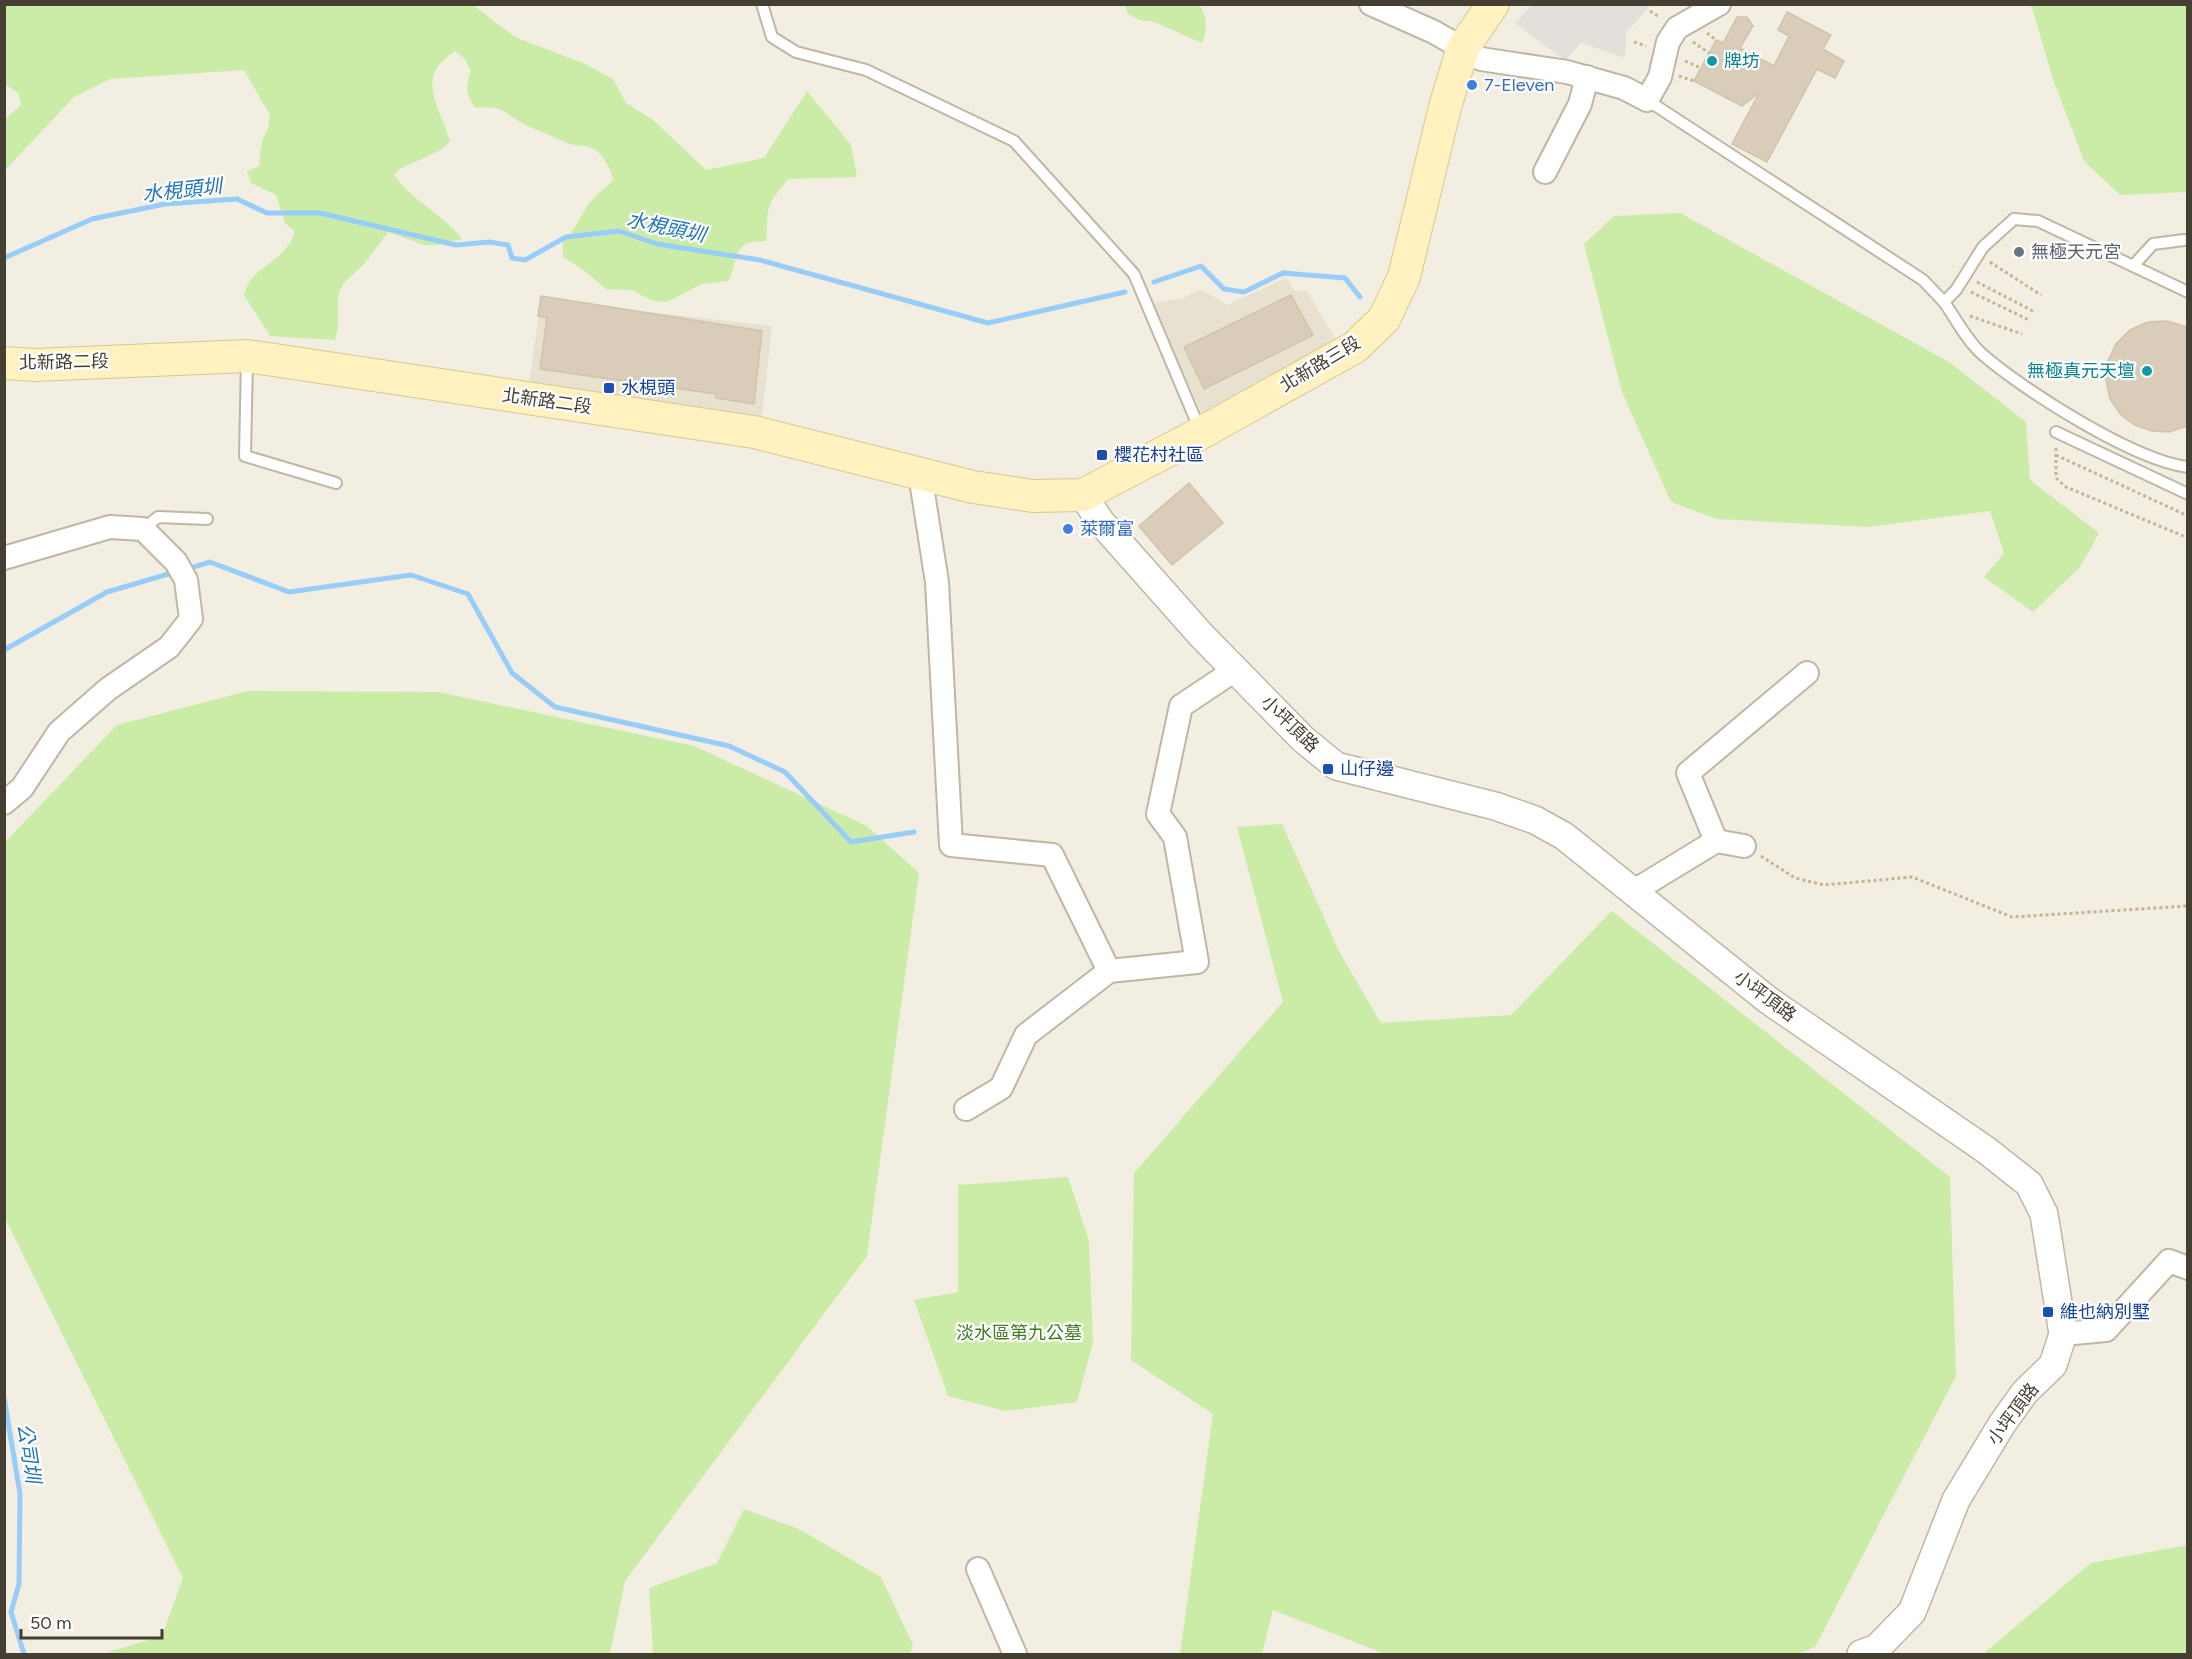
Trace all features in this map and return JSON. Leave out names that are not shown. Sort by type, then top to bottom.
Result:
[{"type":"main road","name":"北新路三段","points":[[1083,495],[1201,433],[1355,346],[1384,319],[1404,277],[1445,107],[1463,48],[1493,4]]},
{"type":"main road","name":"北新路二段","points":[[4,363],[247,356],[754,432],[973,487],[1033,496],[1083,495]]},
{"type":"street","points":[[1371,4],[1434,32],[1481,59],[1547,68],[1587,77],[1624,88],[1647,100],[1660,76],[1668,42],[1677,28],[1719,4]]},
{"type":"street","points":[[1545,172],[1580,104],[1587,77]]},
{"type":"street","points":[[921,474],[937,582],[951,845],[1052,855],[1109,971]]},
{"type":"street","name":"小坪頂路","points":[[1083,495],[1100,522],[1235,670],[1303,739],[1336,766],[1449,794],[1535,820],[1564,836],[1768,1000],[1986,1150],[2029,1184],[2044,1214],[2063,1334],[2054,1365],[2025,1392],[2002,1424],[1956,1500],[1912,1612],[1877,1648],[1861,1654]]},
{"type":"street","points":[[4,558],[110,527],[143,529],[181,571],[191,619],[169,647],[108,689],[59,732],[22,788],[4,803]]},
{"type":"street","points":[[966,1109],[1001,1088],[1026,1035],[1109,971],[1197,962],[1175,837],[1158,814],[1181,706],[1235,670]]},
{"type":"street","points":[[1716,841],[1688,773],[1807,673]]},
{"type":"street","points":[[1634,891],[1716,841],[1744,846]]},
{"type":"street","points":[[2063,1334],[2106,1330],[2169,1261],[2187,1268]]},
{"type":"street","points":[[978,1569],[1015,1654]]},
{"type":"lane","points":[[762,4],[772,37],[796,52],[866,70],[1014,141],[1134,274],[1201,433]]},
{"type":"lane","points":[[1647,100],[1923,280],[1944,302],[1981,353],[2062,411],[2167,465],[2187,467]]},
{"type":"lane","points":[[1944,302],[1956,290],[1983,247],[2014,219],[2038,221],[2187,292]]},
{"type":"lane","points":[[2133,266],[2153,244],[2184,240]]},
{"type":"lane","points":[[247,356],[245,456],[336,483]]},
{"type":"lane","points":[[2056,432],[2187,494]]},
{"type":"lane","points":[[143,529],[158,516],[207,519]]},
{"type":"path","points":[[1650,11],[1663,20]]},
{"type":"path","points":[[1687,38],[1709,53]]},
{"type":"path","points":[[1634,42],[1649,47]]},
{"type":"path","points":[[1677,58],[1701,68]]},
{"type":"path","points":[[1677,76],[1694,81]]},
{"type":"path","points":[[1988,261],[2041,295]]},
{"type":"path","points":[[1977,282],[2033,311]]},
{"type":"path","points":[[1971,292],[2029,320]]},
{"type":"path","points":[[1964,314],[2022,334]]},
{"type":"path","points":[[2056,455],[2187,516]]},
{"type":"path","points":[[2056,478],[2066,487],[2187,538]]},
{"type":"path","points":[[1744,846],[1795,878],[1824,885],[1912,877],[2012,917],[2187,906]]},
{"type":"shaded area","points":[[1532,5],[1651,5],[1626,33],[1625,58],[1581,43],[1565,61],[1515,23]]},
{"type":"shaded area","points":[[1286,278],[1296,292],[1306,290],[1342,349],[1202,413],[1151,304],[1186,297],[1201,289],[1227,305]]},
{"type":"shaded area","points":[[541,300],[772,326],[762,417],[529,384]]},
{"type":"green space","points":[[5,5],[473,5],[515,37],[585,64],[613,79],[626,103],[653,120],[706,170],[764,158],[807,91],[851,145],[857,177],[788,179],[769,207],[766,241],[746,244],[741,248],[728,281],[702,284],[667,302],[653,301],[631,290],[606,289],[585,271],[563,257],[563,242],[595,196],[613,179],[606,161],[592,148],[564,142],[526,125],[503,111],[485,107],[475,108],[467,90],[471,71],[465,59],[455,51],[435,71],[432,82],[436,103],[450,141],[437,152],[394,174],[408,191],[462,239],[438,245],[424,245],[388,232],[365,263],[343,284],[338,296],[338,327],[335,340],[270,336],[244,295],[253,277],[283,251],[295,232],[285,223],[276,195],[251,183],[247,171],[259,166],[262,140],[268,129],[270,115],[244,70],[110,79],[74,97],[5,170],[5,119],[21,105],[18,93],[5,84]]},
{"type":"green space","points":[[1125,5],[1200,5],[1206,24],[1202,43],[1154,22],[1140,20],[1128,14]]},
{"type":"green space","points":[[2031,5],[2187,5],[2187,192],[2120,195],[2084,161],[2053,79]]},
{"type":"green space","points":[[1680,213],[1949,362],[2026,422],[2030,480],[2099,533],[2080,567],[2033,612],[1984,577],[2004,553],[1990,511],[1868,527],[1717,519],[1671,502],[1622,392],[1584,244],[1614,216]]},
{"type":"green space","points":[[248,691],[438,692],[694,746],[867,826],[919,873],[867,1256],[625,1581],[610,1654],[102,1654],[162,1636],[183,1578],[5,1218],[5,842],[117,725]]},
{"type":"green space","points":[[1282,824],[1340,953],[1381,1023],[1511,1015],[1612,911],[1950,1177],[1956,1376],[1815,1647],[1796,1654],[1385,1654],[1273,1610],[1262,1654],[1180,1654],[1213,1414],[1131,1360],[1134,1173],[1283,1002],[1237,827]]},
{"type":"green space","name":"淡水區第九公墓","points":[[1068,1177],[1089,1241],[1093,1342],[1077,1402],[1005,1411],[948,1396],[914,1300],[958,1292],[958,1185]]},
{"type":"green space","points":[[744,1509],[799,1529],[881,1577],[913,1645],[910,1654],[653,1654],[649,1588],[717,1563]]},
{"type":"green space","points":[[2187,1545],[2187,1654],[1983,1654],[2091,1563]]},
{"type":"building","points":[[1787,12],[1831,35],[1823,49],[1844,61],[1835,78],[1817,69],[1767,162],[1732,144],[1759,93],[1742,106],[1694,81],[1716,40],[1723,43],[1737,17],[1747,17],[1753,26],[1740,48],[1774,66],[1789,36],[1778,30]]},
{"type":"building","points":[[1291,295],[1313,335],[1204,389],[1184,347]]},
{"type":"building","points":[[541,296],[762,331],[754,404],[716,398],[716,394],[540,369],[547,318],[538,316]]},
{"type":"building","name":"無極真元天壇","points":[[2167,321],[2187,327],[2187,426],[2169,432],[2152,431],[2135,425],[2121,415],[2110,399],[2106,380],[2108,361],[2116,344],[2130,330],[2148,322]]},
{"type":"building","points":[[1189,483],[1223,523],[1172,565],[1139,526]]},
{"type":"waterway","name":"水梘頭圳","points":[[4,258],[92,219],[165,204],[237,199],[267,213],[320,213],[456,245],[489,242],[508,245],[512,258],[525,260],[566,237],[619,231],[657,244],[760,260],[988,323],[1125,292]]},
{"type":"waterway","name":"水梘頭圳","points":[[1154,282],[1201,266],[1224,289],[1244,292],[1283,273],[1345,278],[1360,297]]},
{"type":"waterway","points":[[187,569],[210,562],[289,592],[411,575],[468,594],[512,673],[555,707],[729,746],[785,772],[851,842],[914,832]]},
{"type":"waterway","points":[[4,650],[107,592],[175,572]]},
{"type":"waterway","name":"公司圳","points":[[4,1397],[20,1494],[19,1584],[11,1612],[24,1654]]},
{"type":"place","name":"牌坊","points":[[1712,61]]},
{"type":"place","name":"7-Eleven","points":[[1472,85]]},
{"type":"place","name":"無極天元宮","points":[[2019,252]]},
{"type":"place","name":"無極真元天壇","points":[[2147,371]]},
{"type":"place","name":"水梘頭","points":[[609,388]]},
{"type":"place","name":"櫻花村社區","points":[[1102,455]]},
{"type":"place","name":"萊爾富","points":[[1068,529]]},
{"type":"place","name":"山仔邊","points":[[1328,769]]},
{"type":"place","name":"維也納別墅","points":[[2048,1312]]}]
